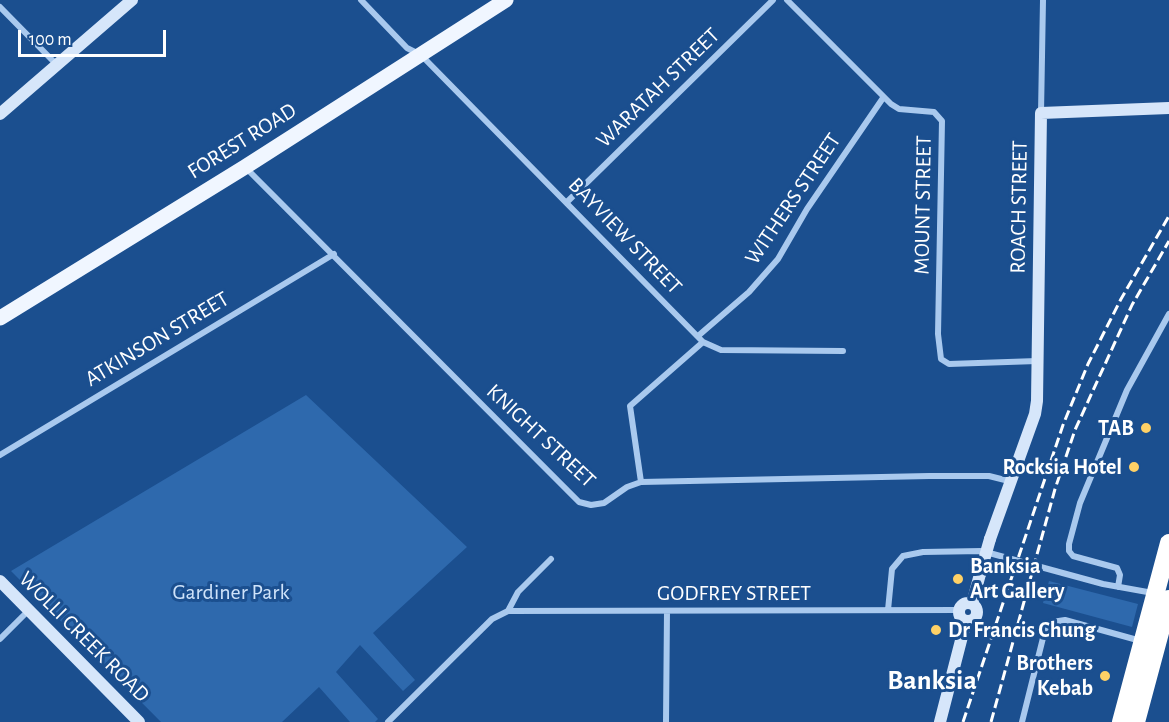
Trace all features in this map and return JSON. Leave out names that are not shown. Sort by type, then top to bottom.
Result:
[{"type":"highway","points":[[1136,722],[1164,597],[1169,543]]},
{"type":"highway","points":[[1121,722],[1143,641],[1164,597]]},
{"type":"main road","name":"FOREST ROAD","points":[[0,318],[245,167],[506,0]]},
{"type":"street","points":[[0,114],[132,0]]},
{"type":"street","name":"BAYVIEW STREET","points":[[361,0],[407,48],[421,55],[701,339],[721,350],[843,351]]},
{"type":"street","name":"WARATAH STREET","points":[[567,202],[773,0]]},
{"type":"street","name":"MOUNT STREET","points":[[787,0],[883,98],[899,108],[934,112],[943,124],[938,334],[941,359],[949,364],[1038,361]]},
{"type":"street","name":"ROACH STREET","points":[[972,604],[1009,481],[1035,414],[1038,361],[1043,0]]},
{"type":"street","points":[[0,8],[57,65]]},
{"type":"street","name":"WITHERS STREET","points":[[641,482],[630,406],[749,292],[778,259],[807,209],[883,98]]},
{"type":"street","points":[[1041,113],[1169,108]]},
{"type":"street","name":"KNIGHT STREET","points":[[245,167],[579,502],[591,505],[604,503],[627,487],[641,482],[959,476],[990,476],[1009,481]]},
{"type":"street","name":"ATKINSON STREET","points":[[0,455],[334,254]]},
{"type":"street","points":[[1118,587],[1120,575],[1117,568],[1072,556],[1069,544],[1080,503],[1127,390],[1169,314]]},
{"type":"street","points":[[888,610],[892,569],[903,556],[923,552],[982,551],[1164,597]]},
{"type":"street","points":[[388,722],[492,619],[508,611],[518,592],[551,559]]},
{"type":"street","name":"WOLLI CREEK ROAD","points":[[0,581],[139,722]]},
{"type":"street","points":[[966,603],[972,604],[978,610],[977,616],[966,621],[960,616],[959,610],[966,603]]},
{"type":"street","points":[[0,639],[29,610]]},
{"type":"street","name":"GODFREY STREET","points":[[508,611],[959,610]]},
{"type":"street","points":[[666,722],[667,612]]},
{"type":"street","points":[[1022,722],[1045,630],[1053,622],[1065,620],[1143,641]]},
{"type":"street","points":[[940,722],[966,621]]},
{"type":"green space","name":"Gardiner Park","points":[[306,395],[467,547],[373,633],[415,680],[403,691],[360,645],[336,672],[378,719],[375,722],[350,722],[319,687],[282,722],[161,722],[11,571]]},
{"type":"green space","points":[[1049,581],[1138,604],[1132,627],[1043,603]]},
{"type":"railway","points":[[963,722],[1063,425],[1088,364],[1121,299],[1169,216]]},
{"type":"railway","points":[[991,722],[1055,489],[1075,430],[1132,305],[1169,241]]},
{"type":"place","name":"TAB","points":[[1146,428]]},
{"type":"place","name":"Rocksia Hotel","points":[[1134,467]]},
{"type":"place","name":"Banksia Art Gallery","points":[[958,579]]},
{"type":"place","name":"Dr Francis Chung","points":[[936,630]]},
{"type":"place","name":"Brothers Kebab","points":[[1105,676]]},
{"type":"district","name":"Banksia","points":[[932,681]]}]
